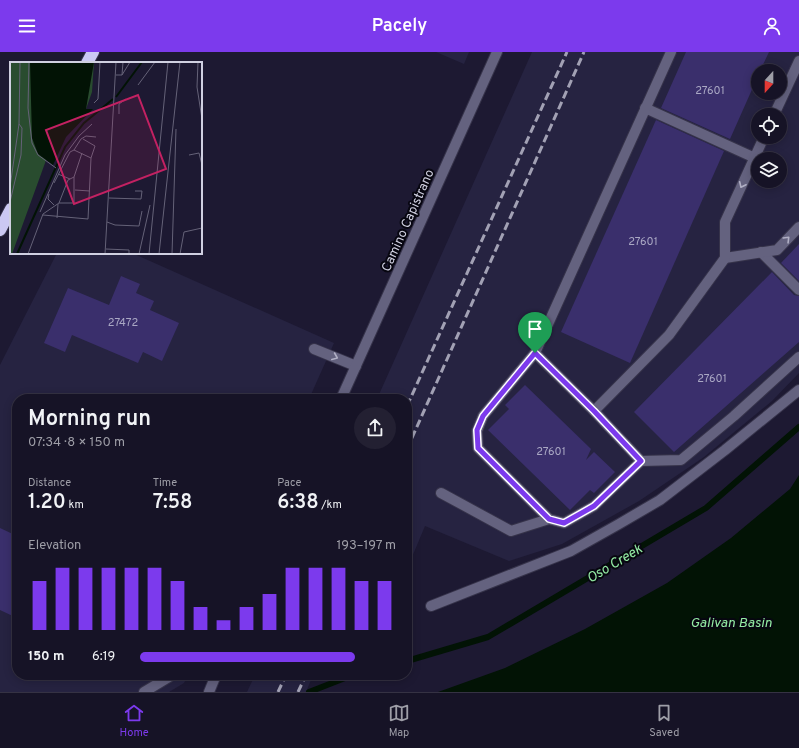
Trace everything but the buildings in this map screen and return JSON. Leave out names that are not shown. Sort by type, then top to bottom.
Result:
[{"type":"highway","points":[[88,62],[93,52]]},
{"type":"highway","points":[[0,230],[10,211]]},
{"type":"street","name":"Camino Capistrano","points":[[343,394],[497,52]]},
{"type":"street","points":[[671,52],[535,353],[483,416],[477,430],[478,448],[549,519],[564,523],[594,506],[641,461],[681,460],[734,416],[799,357]]},
{"type":"street","points":[[777,108],[799,61]]},
{"type":"street","points":[[646,108],[751,156]]},
{"type":"street","points":[[594,411],[669,335],[725,258],[726,222],[751,167]]},
{"type":"street","points":[[725,258],[777,250],[799,227]]},
{"type":"street","points":[[761,252],[799,290]]},
{"type":"street","points":[[314,349],[356,366]]},
{"type":"street","points":[[535,353],[594,411],[641,461]]},
{"type":"street","points":[[431,606],[571,552],[620,524],[660,500],[799,390]]},
{"type":"street","points":[[441,493],[511,531],[549,519]]},
{"type":"street","points":[[144,692],[164,680]]},
{"type":"street","points":[[209,691],[214,680]]},
{"type":"shaded area","points":[[436,52],[469,52],[464,64]]},
{"type":"shaded area","points":[[532,52],[799,52],[799,373],[772,401],[704,457],[639,501],[562,544],[509,561],[425,526],[412,557],[412,394],[379,394]]},
{"type":"shaded area","points":[[56,254],[134,254],[334,343],[311,394],[12,394],[12,680],[186,680],[184,683],[169,692],[0,692],[0,365]]},
{"type":"shaded area","points":[[253,680],[311,680],[306,692],[247,692]]},
{"type":"water","name":"Galivan Basin","points":[[799,475],[799,692],[438,692],[505,668],[585,629],[667,583],[731,538],[790,489]]},
{"type":"waterway","name":"Oso Creek","points":[[412,660],[488,637],[706,508],[799,427]]},
{"type":"waterway","name":"Oso Creek","points":[[309,692],[340,680]]},
{"type":"railway","points":[[412,395],[567,52]]},
{"type":"railway","points":[[412,438],[584,52]]},
{"type":"railway","points":[[278,692],[284,680]]},
{"type":"railway","points":[[298,692],[304,680]]},
{"type":"route","points":[[535,353],[594,411],[641,461],[594,506],[564,523],[549,519],[478,448],[477,430],[483,416],[535,353]]}]
